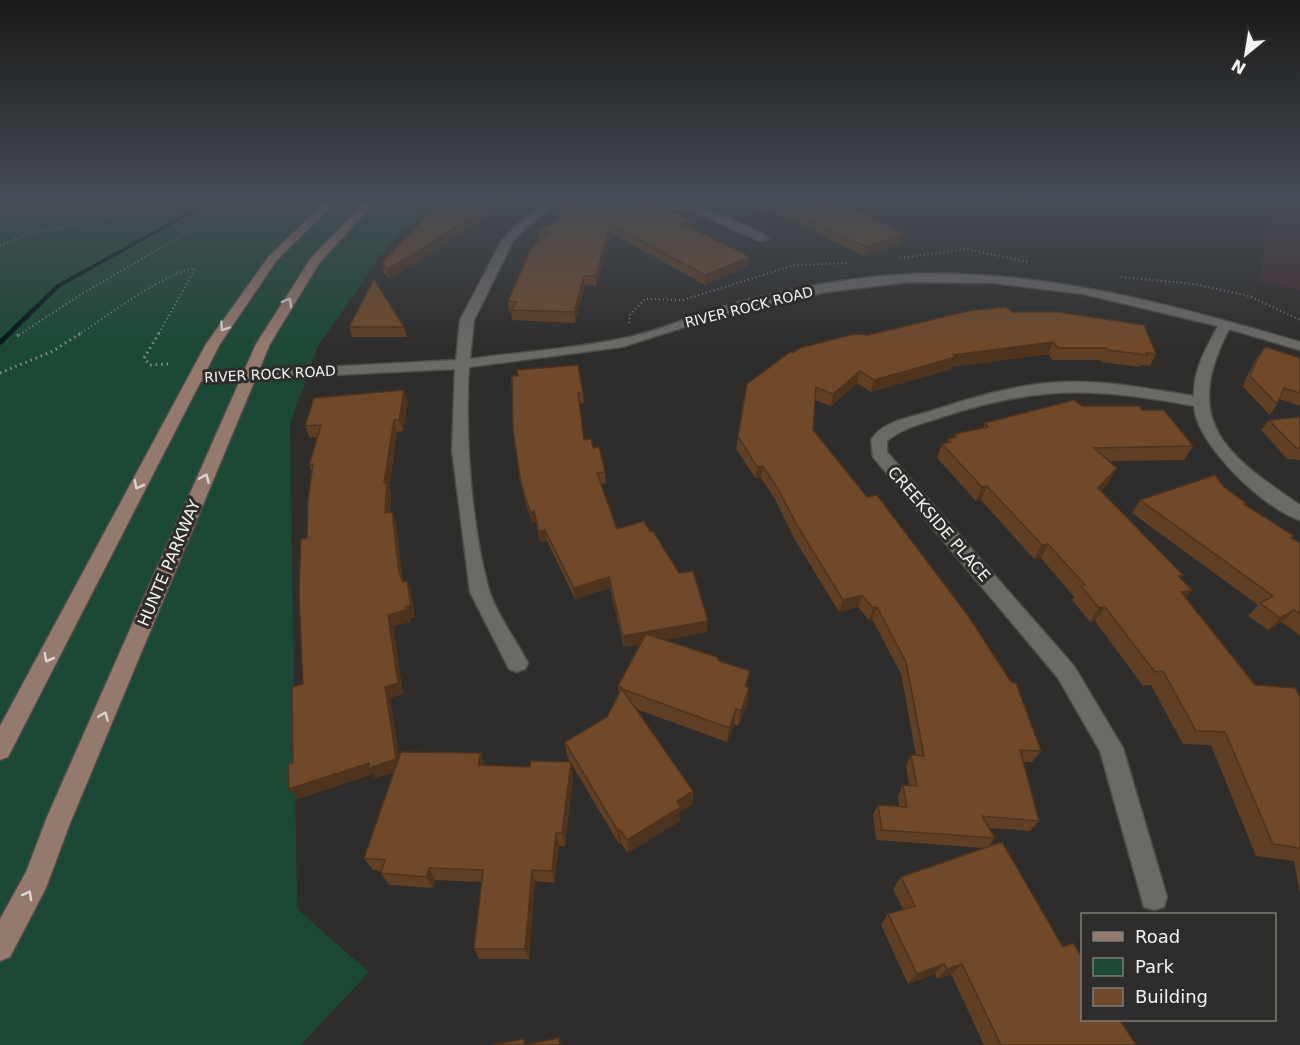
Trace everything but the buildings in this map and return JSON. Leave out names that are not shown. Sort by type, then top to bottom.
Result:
[{"type":"main road","points":[[0,749],[213,344],[273,258],[283,249]]},
{"type":"main road","name":"HUNTE PARKWAY","points":[[0,947],[37,879],[56,826],[263,344],[315,260],[326,249]]},
{"type":"street","points":[[505,249],[467,320],[459,406],[460,450],[471,543],[480,592],[517,663]]},
{"type":"street","name":"RIVER ROCK ROAD","points":[[195,378],[462,364],[622,343],[729,309],[827,288],[909,278],[974,278],[1051,285],[1116,297],[1226,323],[1300,346]]},
{"type":"street","points":[[1226,323],[1215,340],[1202,374],[1198,402],[1208,431],[1233,462],[1300,514]]},
{"type":"street","name":"CREEKSIDE PLACE","points":[[1154,897],[1111,748],[1072,682],[879,453],[879,440],[892,428],[1015,392],[1045,387],[1129,391],[1198,402]]},
{"type":"path","points":[[17,336],[80,295],[159,249]]},
{"type":"path","points":[[0,373],[52,351],[166,278],[188,268],[195,270],[144,358],[150,365],[169,364]]},
{"type":"shaded area","points":[[1264,249],[1300,249],[1300,290],[1260,282]]},
{"type":"green space","points":[[0,249],[386,249],[318,346],[290,424],[297,909],[369,972],[301,1045],[0,1045]]},
{"type":"waterway","points":[[0,343],[58,286],[125,249]]}]
